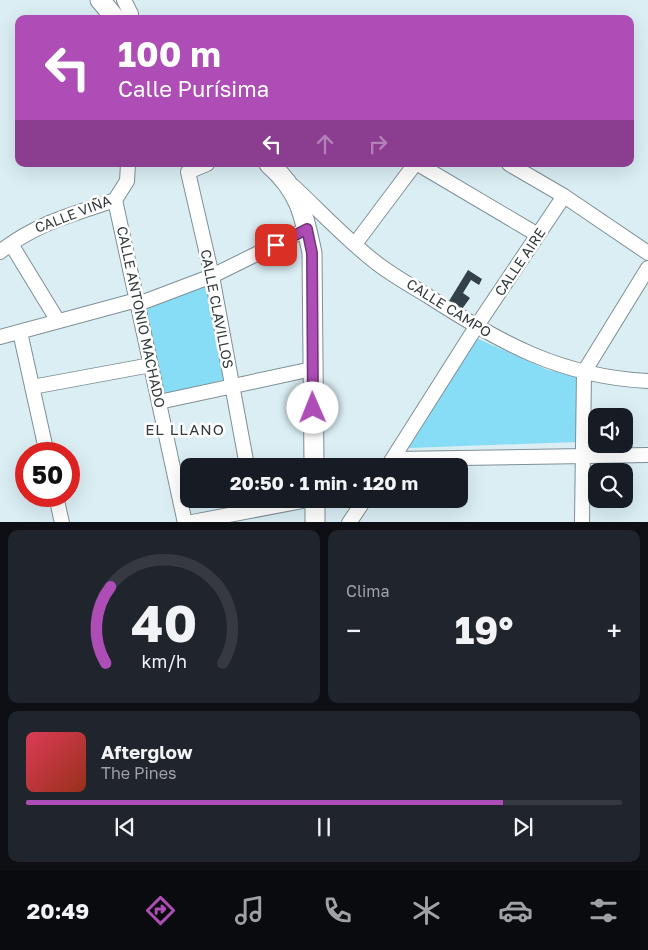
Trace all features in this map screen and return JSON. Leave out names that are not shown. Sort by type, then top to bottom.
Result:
[{"type":"main road","points":[[100,0],[113,15]]},
{"type":"main road","points":[[276,170],[299,201],[312,253],[314,458]]},
{"type":"main road","points":[[314,508],[315,522]]},
{"type":"street","points":[[124,0],[131,15]]},
{"type":"street","name":"CALLE VIÑA","points":[[5,248],[34,229],[49,222],[115,200],[127,181],[128,167]]},
{"type":"street","name":"CALLE CLAVILLOS","points":[[200,167],[188,172],[212,276],[245,458]]},
{"type":"street","points":[[355,244],[414,167]]},
{"type":"street","points":[[421,167],[538,235]]},
{"type":"street","points":[[514,167],[564,196],[648,253]]},
{"type":"street","name":"CALLE CAMPO","points":[[276,170],[375,262],[476,327],[531,354],[584,372],[621,380],[648,380]]},
{"type":"street","name":"CALLE AIRE","points":[[393,458],[476,327],[564,196]]},
{"type":"street","name":"CALLE ANTONIO MACHADO","points":[[115,200],[186,522]]},
{"type":"street","points":[[1,335],[20,332],[137,302],[212,276],[307,229]]},
{"type":"street","points":[[5,248],[58,321]]},
{"type":"street","points":[[582,522],[584,372],[648,268]]},
{"type":"street","points":[[20,332],[44,442]]},
{"type":"street","points":[[32,387],[152,365]]},
{"type":"street","points":[[159,402],[312,369]]},
{"type":"street","points":[[468,460],[648,455]]},
{"type":"street","points":[[59,507],[62,522]]},
{"type":"street","points":[[186,522],[238,508]]},
{"type":"street","points":[[349,522],[359,508]]},
{"type":"shaded area","points":[[209,284],[227,379],[165,394],[142,307]]},
{"type":"shaded area","points":[[476,338],[548,370],[576,376],[576,442],[409,448]]},
{"type":"building","points":[[468,270],[482,279],[479,285],[471,280],[463,293],[470,298],[462,309],[449,301]]},
{"type":"district","name":"EL LLANO","points":[[185,430]]},
{"type":"route","points":[[276,245],[307,229],[312,253],[313,408]]}]
